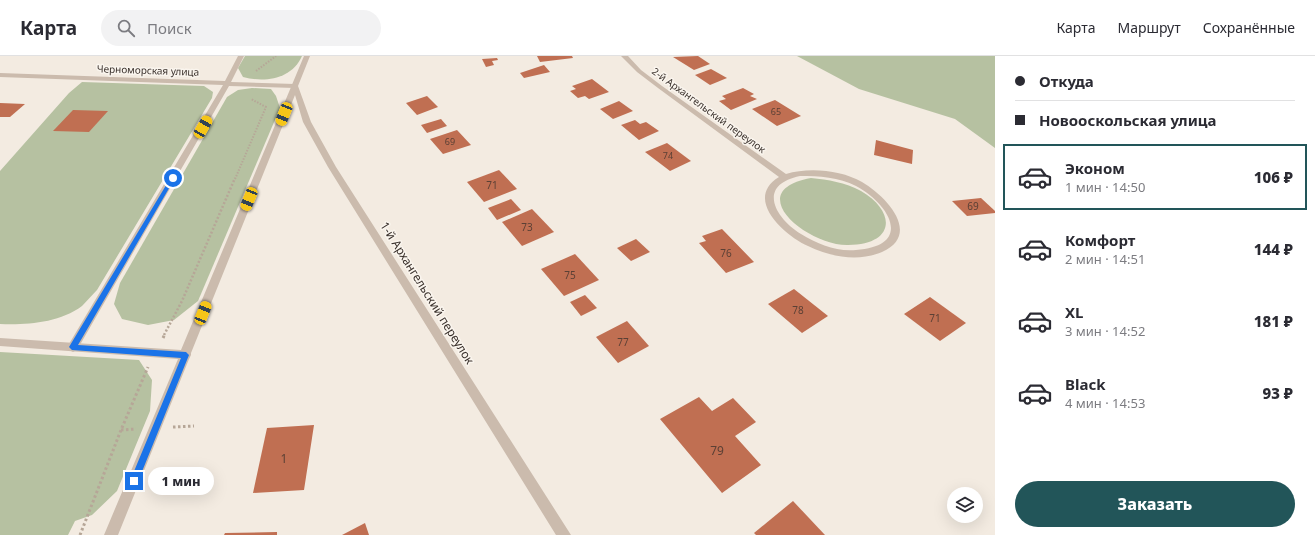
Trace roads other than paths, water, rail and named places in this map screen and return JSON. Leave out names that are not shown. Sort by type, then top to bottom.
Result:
[{"type":"street","points":[[72,347],[228,83],[241,56]]},
{"type":"street","points":[[112,535],[308,56]]},
{"type":"street","name":"2-й Архангельский переулок","points":[[624,56],[639,71],[660,87],[784,177]]},
{"type":"street","name":"Черноморская улица","points":[[0,75],[295,86]]},
{"type":"street","name":"1-й Архангельский переулок","points":[[295,86],[307,122],[332,168],[564,535]]},
{"type":"street","points":[[800,173],[819,173],[839,176],[859,184],[876,195],[889,208],[896,222],[896,235],[888,245],[873,252],[860,253],[832,251],[811,244],[792,233],[778,220],[771,207],[769,195],[774,185],[784,177],[800,173]]},
{"type":"street","points":[[0,342],[186,355]]}]
